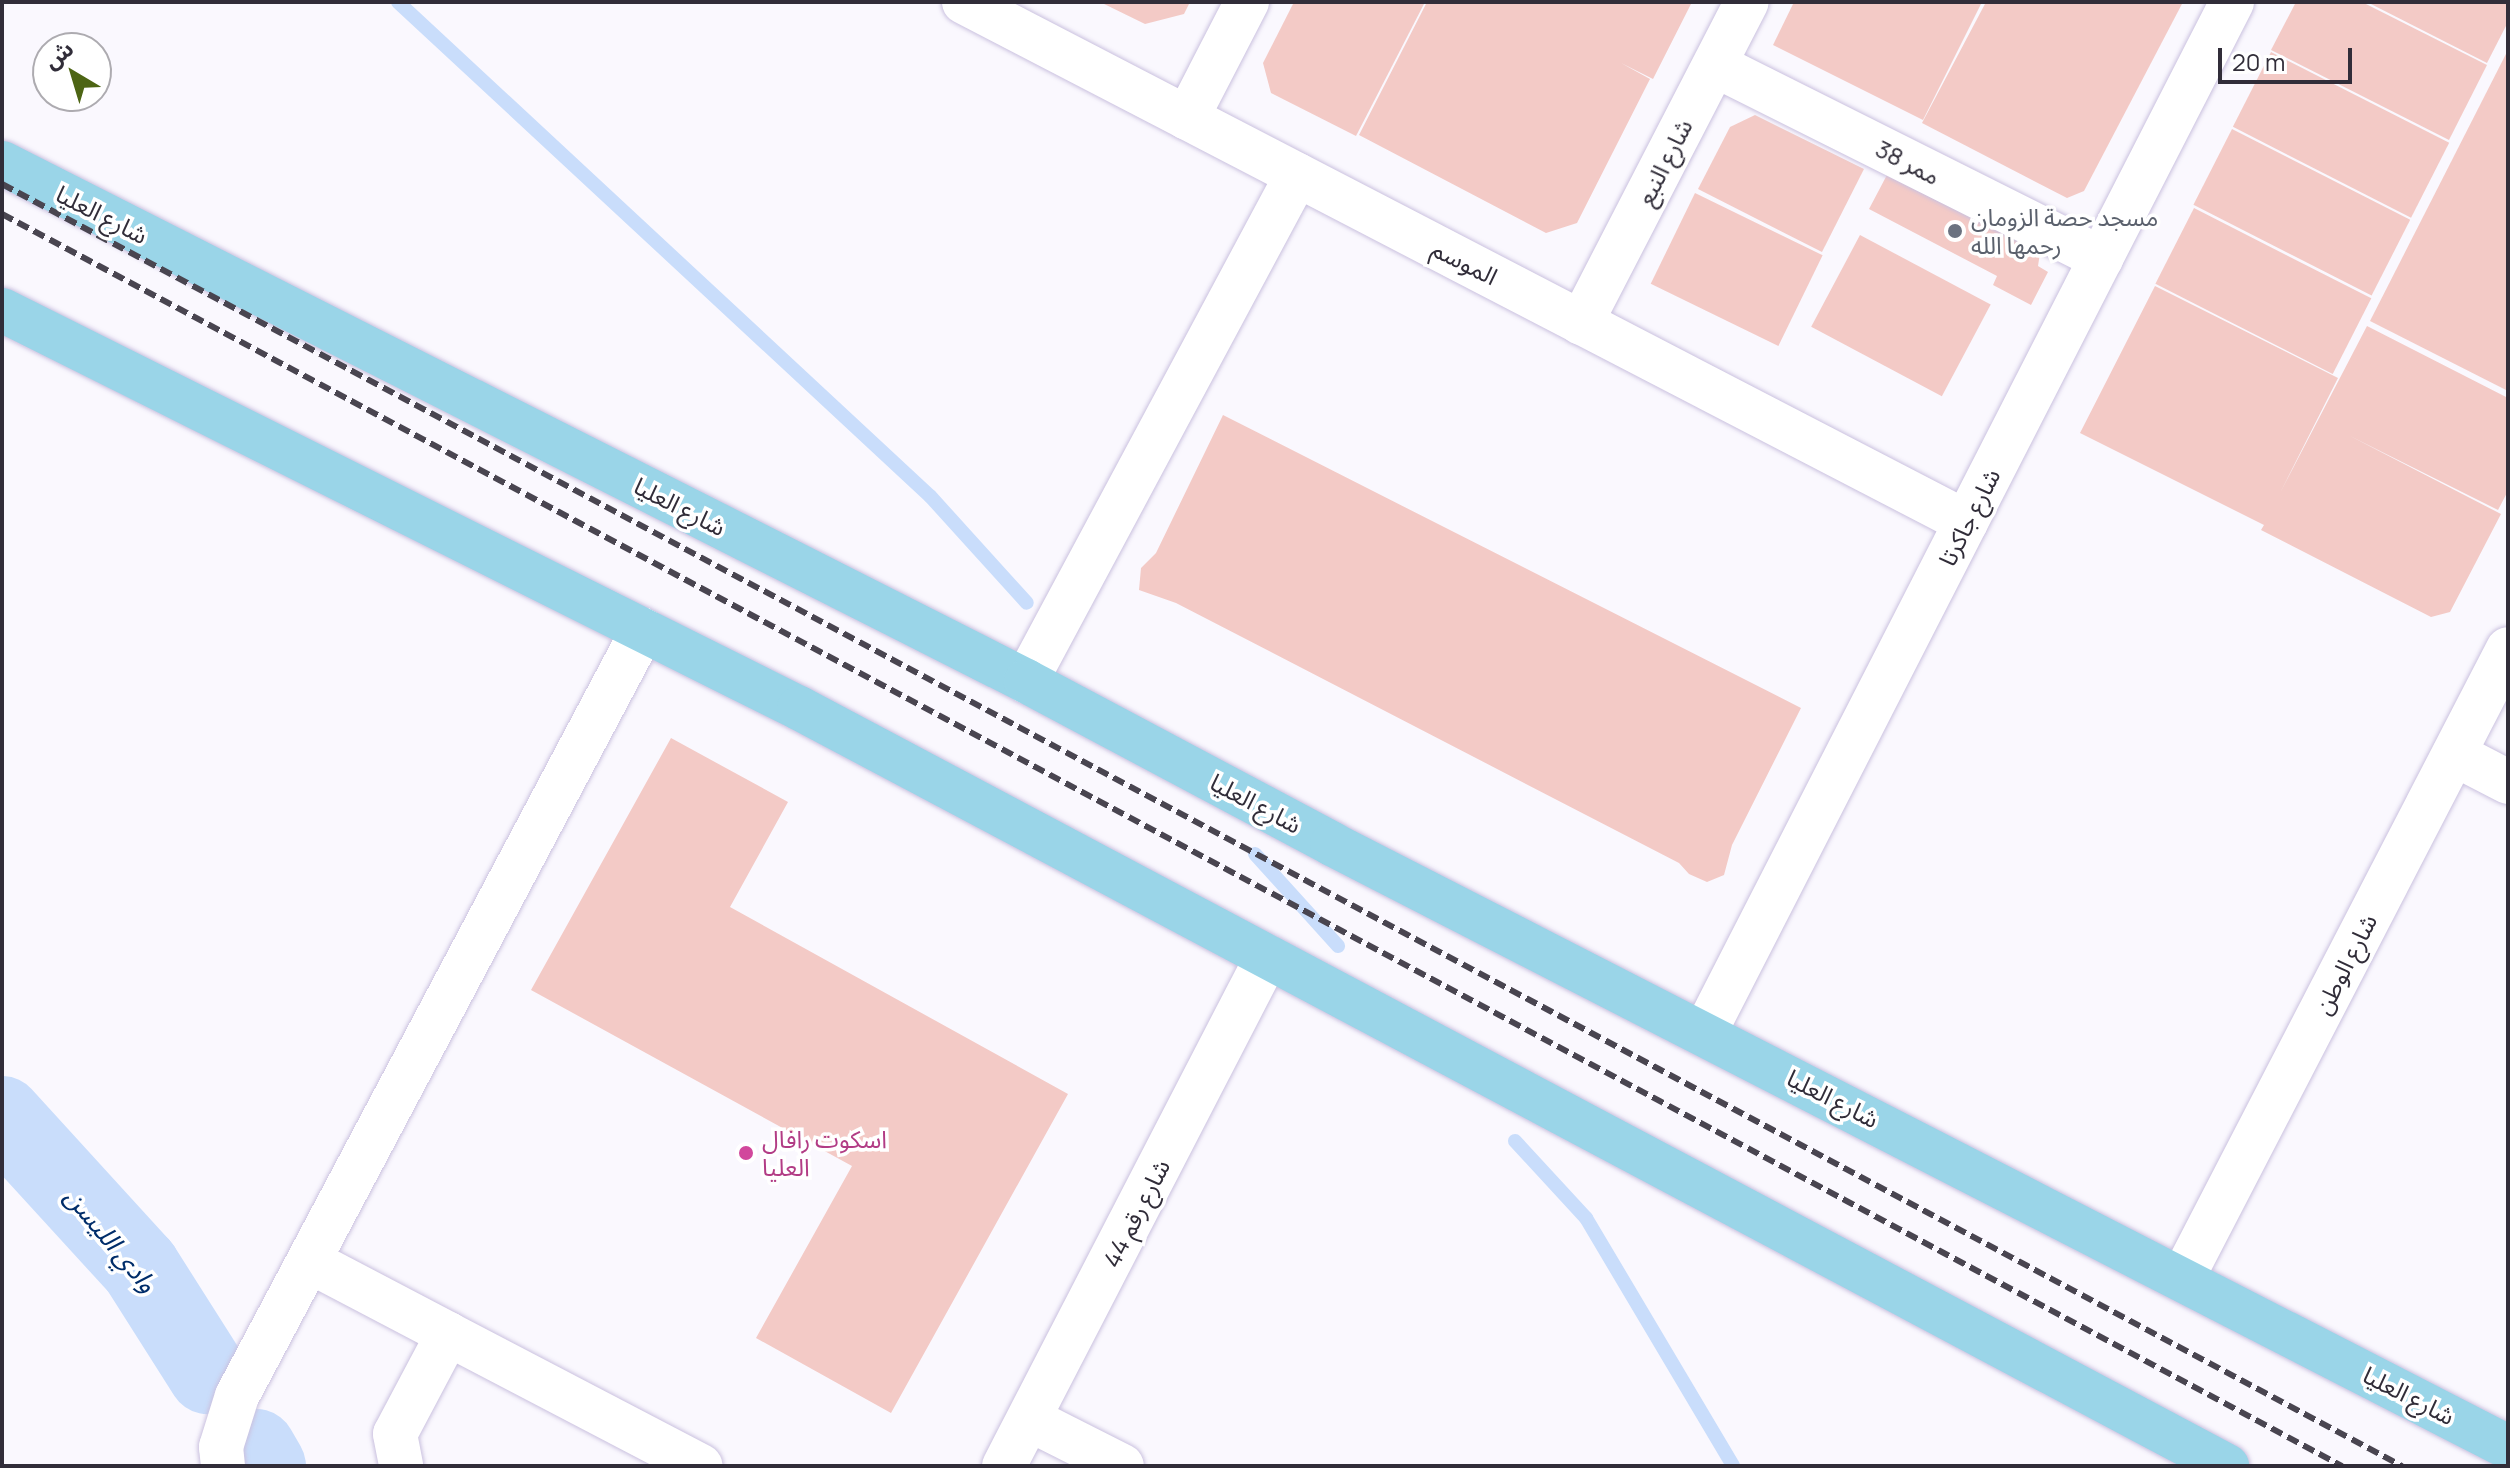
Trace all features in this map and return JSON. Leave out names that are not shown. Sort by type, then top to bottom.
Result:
[{"type":"main road","name":"شارع العليا","points":[[2,163],[1026,681],[1332,844],[1705,1032],[2508,1447]]},
{"type":"main road","points":[[2,310],[799,708],[1266,959],[2227,1466]]},
{"type":"street","name":"الموسم","points":[[964,2],[1966,522]]},
{"type":"street","points":[[1187,118],[1247,2]]},
{"type":"street","name":"شارع النبع","points":[[1581,323],[1747,2]]},
{"type":"street","name":"شارع جاكرتا","points":[[1705,1032],[2232,2]]},
{"type":"street","name":"ممر 38","points":[[1715,65],[2101,258]]},
{"type":"street","points":[[1026,681],[1297,175]]},
{"type":"street","points":[[223,1466],[221,1447],[237,1396],[311,1262],[643,630]]},
{"type":"street","name":"شارع الوطن","points":[[2182,1279],[2508,649]]},
{"type":"street","points":[[2454,754],[2508,782]]},
{"type":"street","name":"شارع رقم 44","points":[[1004,1466],[1266,959]]},
{"type":"street","points":[[311,1262],[701,1466]]},
{"type":"street","points":[[401,1466],[395,1434],[448,1334]]},
{"type":"street","points":[[1029,1419],[1122,1466]]},
{"type":"building","points":[[1100,2],[1190,2],[1184,14],[1145,24]]},
{"type":"building","points":[[1294,2],[1425,2],[1356,136],[1271,93],[1263,63]]},
{"type":"building","points":[[1427,2],[1692,2],[1653,79],[1621,63],[1650,79],[1577,223],[1546,233],[1359,135]]},
{"type":"building","points":[[1794,2],[1982,2],[1923,120],[1773,45]]},
{"type":"building","points":[[1986,2],[2183,2],[2084,191],[2067,198],[1922,123]]},
{"type":"building","points":[[2296,2],[2362,2],[2487,65],[2449,140],[2271,50]]},
{"type":"building","points":[[2367,2],[2508,2],[2508,22],[2487,63]]},
{"type":"building","points":[[2508,50],[2508,391],[2370,321]]},
{"type":"building","points":[[2271,52],[2449,143],[2411,218],[2233,127]]},
{"type":"building","points":[[1755,115],[1864,169],[1822,252],[1698,189],[1730,127]]},
{"type":"building","points":[[2232,129],[2410,220],[2372,296],[2193,205]]},
{"type":"building","name":"مسجد حصة الزومان رحمها الله","points":[[1888,173],[2040,253],[2038,266],[2048,272],[2031,305],[1993,285],[1997,276],[1869,209]]},
{"type":"building","points":[[1695,193],[1823,255],[1778,346],[1651,284]]},
{"type":"building","points":[[2194,208],[2371,298],[2333,374],[2155,284]]},
{"type":"building","points":[[1860,235],[1991,304],[1942,396],[1811,327]]},
{"type":"building","points":[[2155,286],[2338,378],[2280,493],[2367,326],[2508,398],[2508,491],[2498,510],[2350,436],[2501,514],[2450,612],[2431,617],[2261,530],[2264,525],[2080,433]]},
{"type":"building","points":[[1223,415],[1801,708],[1732,845],[1724,875],[1707,882],[1689,874],[1679,863],[1176,603],[1139,590],[1141,568],[1156,553]]},
{"type":"building","points":[[671,738],[788,802],[730,907],[1068,1094],[891,1413],[756,1338],[852,1166],[531,990]]},
{"type":"waterway","points":[[398,2],[930,496],[1027,603]]},
{"type":"waterway","points":[[1255,854],[1338,946]]},
{"type":"waterway","name":"وادي الليسن","points":[[2,1116],[140,1267],[208,1374]]},
{"type":"waterway","points":[[1515,1141],[1586,1218],[1733,1466]]},
{"type":"waterway","name":"وادي الليسن","points":[[256,1449],[266,1466]]},
{"type":"railway","points":[[2,184],[2402,1466]]},
{"type":"railway","points":[[2,214],[2342,1466]]},
{"type":"place","name":"مسجد حصة الزومان رحمها الله","points":[[1955,231]]},
{"type":"place","name":"اسكوت رافال العليا","points":[[746,1153]]}]
